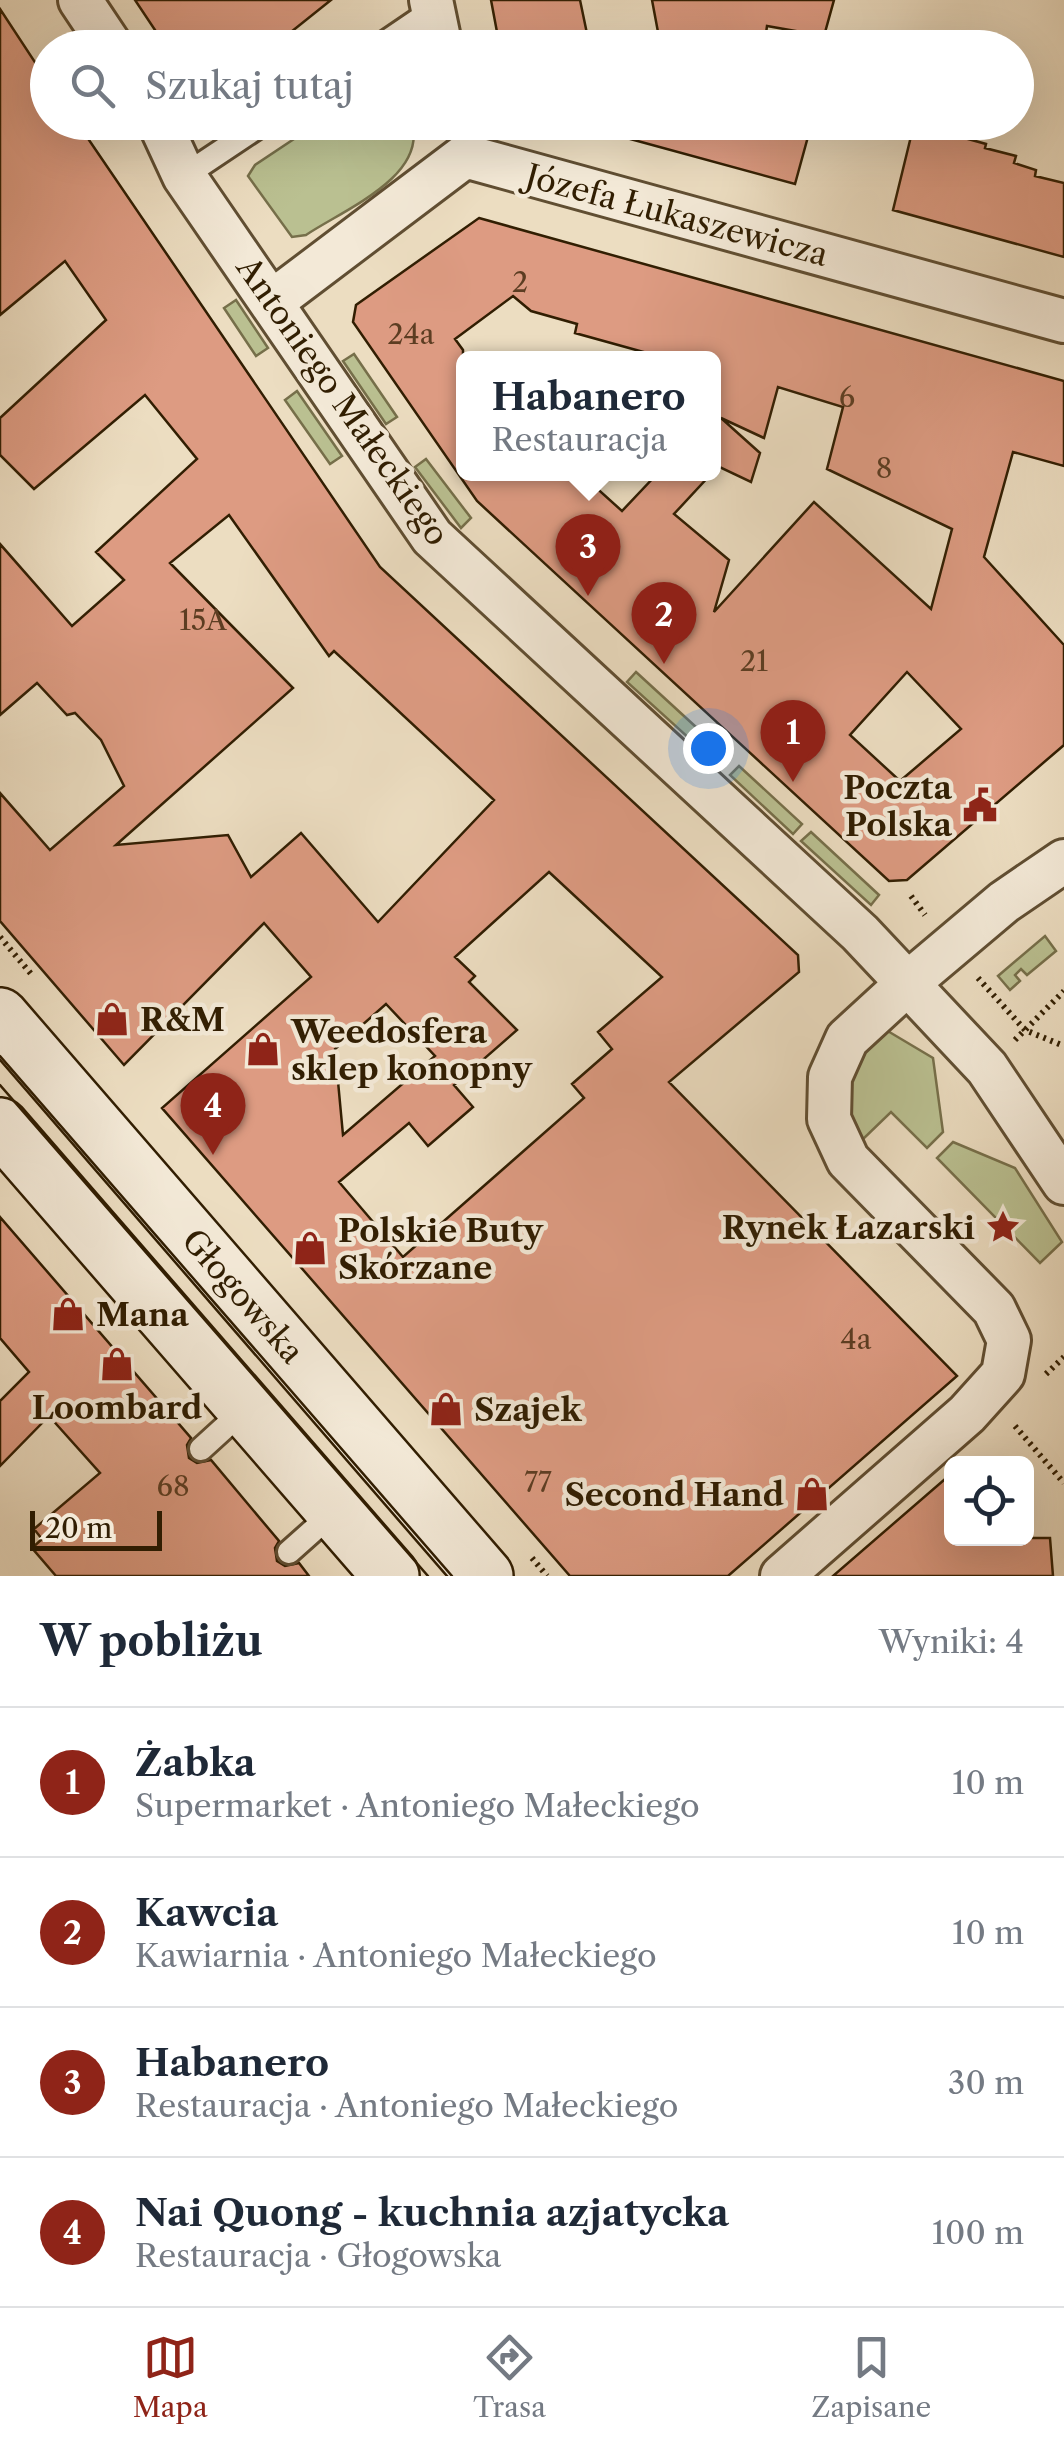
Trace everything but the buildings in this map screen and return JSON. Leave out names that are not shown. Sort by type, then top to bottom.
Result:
[{"type":"street","points":[[80,0],[100,30]]},
{"type":"street","name":"Antoniego Małeckiego","points":[[167,140],[184,176],[432,538],[860,932],[908,982]]},
{"type":"street","name":"Józefa Łukaszewicza","points":[[273,301],[460,140]]},
{"type":"street","name":"Józefa Łukaszewicza","points":[[464,140],[1064,321]]},
{"type":"street","points":[[782,1576],[985,1414],[1003,1374],[1008,1340],[994,1310],[848,1160],[829,1119],[830,1077],[847,1039],[908,982],[1004,902],[1064,861]]},
{"type":"street","points":[[908,982],[987,1068],[1064,1183]]},
{"type":"street","name":"Głogowska","points":[[0,1016],[485,1576]]},
{"type":"street","points":[[0,1126],[390,1576]]},
{"type":"lane","points":[[184,176],[238,140]]},
{"type":"lane","points":[[201,1449],[246,1408]]},
{"type":"lane","points":[[289,1552],[335,1511]]},
{"type":"path","points":[[987,1068],[1064,991]]},
{"type":"path","points":[[985,1414],[1064,1482]]},
{"type":"green space","points":[[292,140],[413,140],[407,160],[395,176],[360,203],[306,235],[292,237],[248,176],[255,165]]},
{"type":"green space","points":[[236,300],[268,348],[256,356],[224,308]]},
{"type":"green space","points":[[354,354],[397,417],[386,424],[343,361]]},
{"type":"green space","points":[[297,391],[342,456],[330,464],[285,400]]},
{"type":"green space","points":[[426,459],[471,518],[461,528],[415,467]]},
{"type":"green space","points":[[636,672],[721,750],[713,760],[627,682]]},
{"type":"green space","points":[[739,766],[802,824],[793,834],[730,775]]},
{"type":"green space","points":[[811,832],[879,895],[871,905],[801,841]]},
{"type":"green space","points":[[1045,936],[1056,951],[1027,975],[1021,969],[1015,975],[1020,981],[1010,990],[998,976]]},
{"type":"green space","points":[[886,1030],[933,1058],[943,1132],[927,1148],[891,1112],[859,1143],[852,1127],[848,1111],[850,1082],[864,1054]]},
{"type":"green space","points":[[953,1142],[1015,1168],[1062,1242],[1040,1263],[937,1158]]},
{"type":"tram line","points":[[0,1056],[452,1576]]},
{"type":"tram line","points":[[0,1085],[428,1576]]},
{"type":"place","name":"Habanero","points":[[588,596]]},
{"type":"place","name":"Kawcia","points":[[664,664]]},
{"type":"place","name":"Żabka","points":[[793,782]]},
{"type":"place","name":"Poczta Polska","points":[[980,805]]},
{"type":"place","name":"R&M","points":[[112,1019]]},
{"type":"place","name":"Weedosfera sklep konopny","points":[[263,1049]]},
{"type":"place","name":"Nai Quong - kuchnia azjatycka","points":[[213,1155]]},
{"type":"place","name":"Rynek Łazarski","points":[[1003,1227]]},
{"type":"place","name":"Polskie Buty Skórzane","points":[[310,1248]]},
{"type":"place","name":"Mana","points":[[68,1314]]},
{"type":"place","name":"Loombard","points":[[117,1364]]},
{"type":"place","name":"Szajek","points":[[446,1409]]},
{"type":"place","name":"Second Hand","points":[[812,1494]]}]
